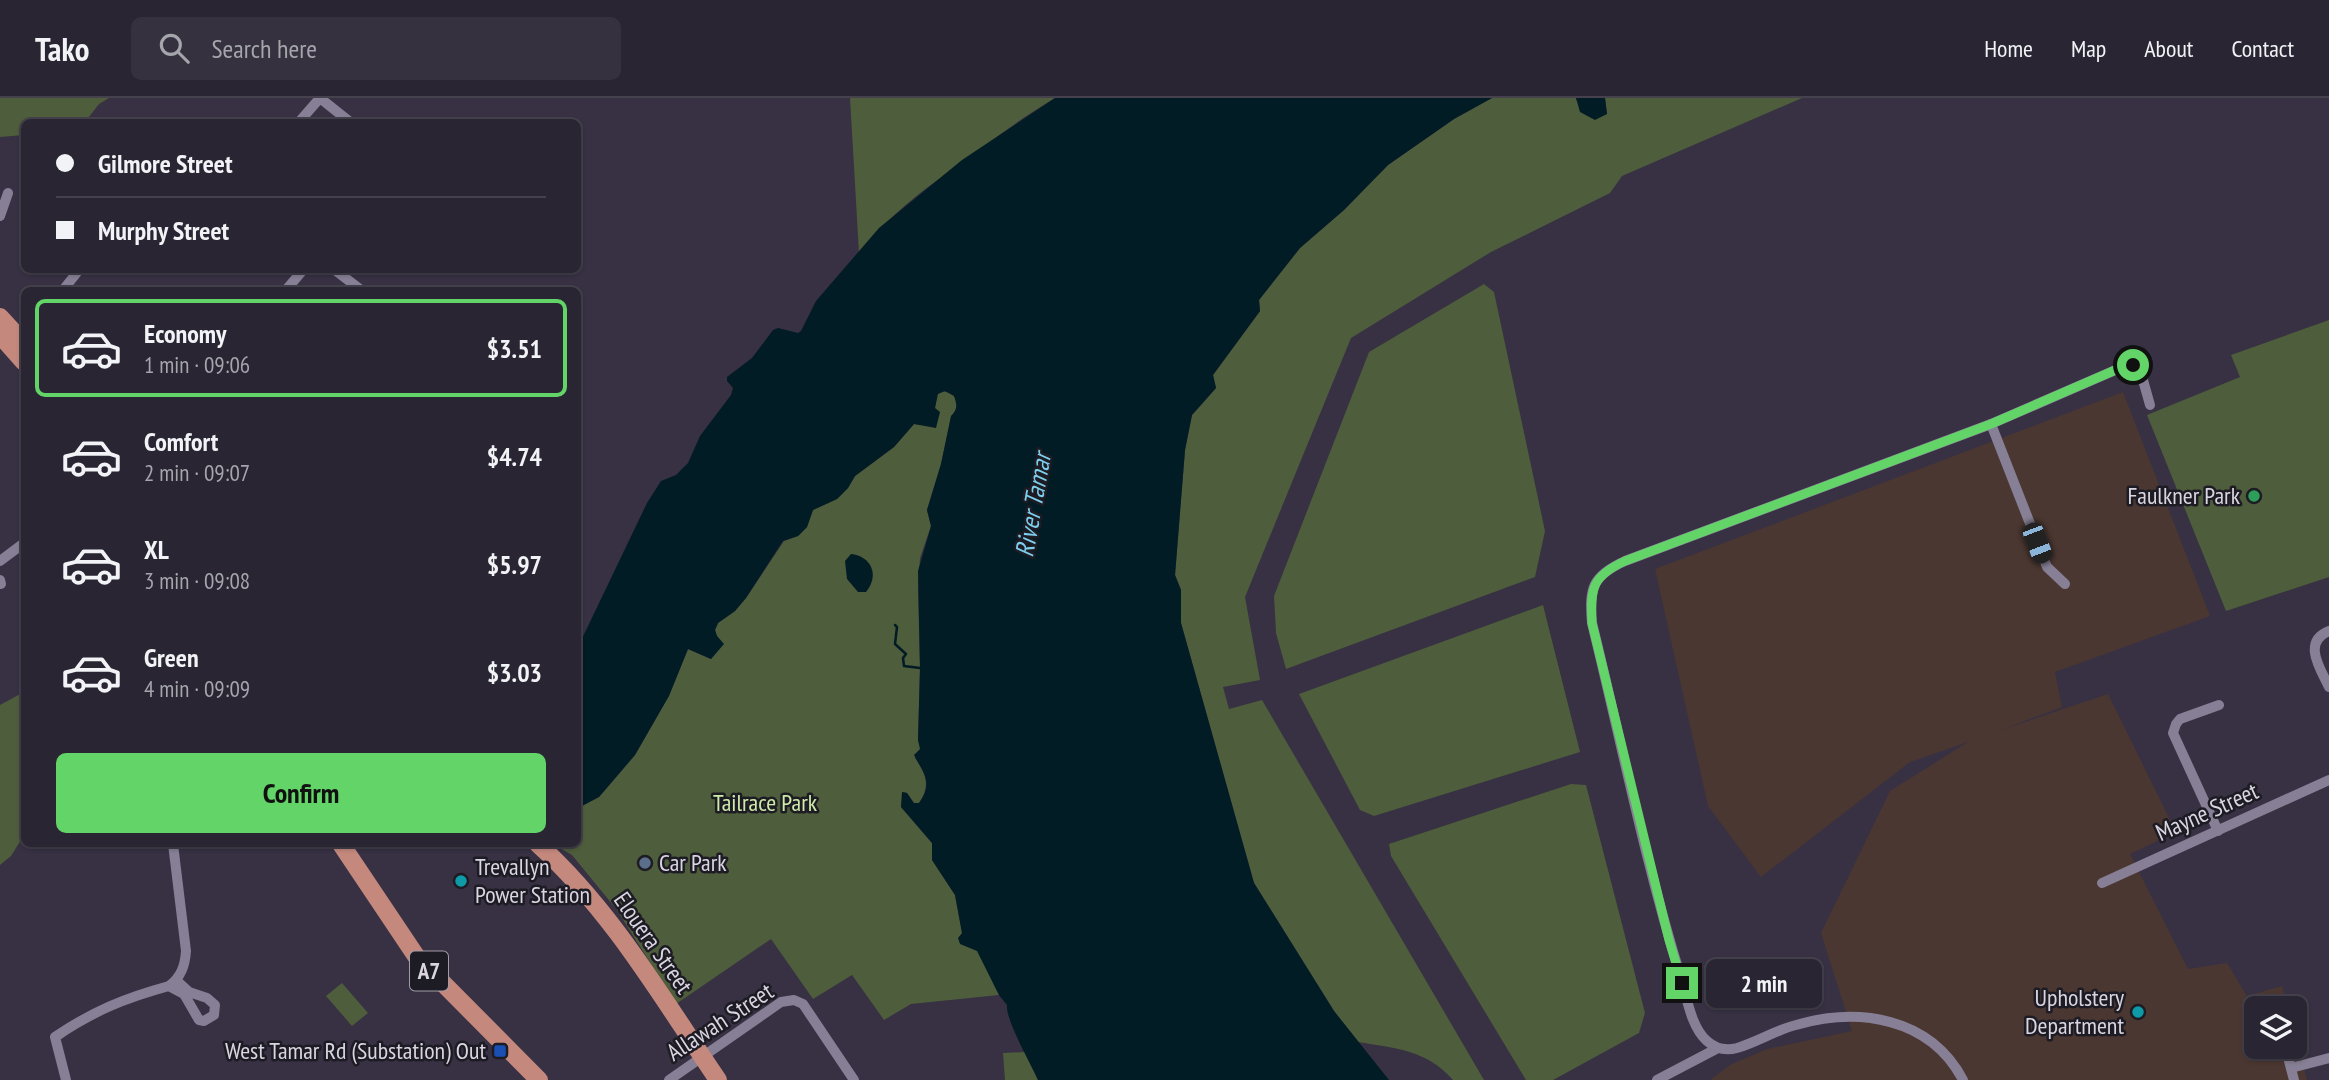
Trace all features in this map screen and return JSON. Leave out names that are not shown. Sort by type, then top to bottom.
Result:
[{"type":"highway","points":[[0,317],[21,338]]},
{"type":"highway","points":[[0,335],[21,359]]},
{"type":"highway","name":"A7","points":[[343,847],[416,956],[539,1080]]},
{"type":"highway","name":"Elouera Street","points":[[541,847],[596,905],[639,962],[718,1080]]},
{"type":"street","points":[[302,119],[320,98],[346,119]]},
{"type":"street","points":[[0,216],[8,192]]},
{"type":"street","points":[[65,287],[76,273]]},
{"type":"street","points":[[289,287],[300,273]]},
{"type":"street","points":[[339,273],[357,287]]},
{"type":"street","points":[[1718,1048],[1703,1037],[1695,1022],[1669,940],[1592,623],[1590,600],[1596,581],[1613,566],[1625,561],[1991,424],[2127,365],[2133,365],[2141,373],[2150,405]]},
{"type":"street","points":[[1991,424],[2047,567],[2065,584]]},
{"type":"street","points":[[0,561],[21,545]]},
{"type":"street","points":[[2329,631],[2321,634],[2315,641],[2314,649],[2329,687]]},
{"type":"street","points":[[2218,831],[2173,733],[2180,719],[2219,705]]},
{"type":"street","name":"Mayne Street","points":[[2102,883],[2329,780]]},
{"type":"street","points":[[66,1080],[51,1040],[83,1017],[173,983],[186,962],[173,847]]},
{"type":"street","points":[[173,983],[211,1000],[215,1005],[214,1016],[204,1021],[199,1020],[184,994],[173,983]]},
{"type":"street","name":"Allawah Street","points":[[668,1080],[781,1002],[794,1000],[803,1004],[854,1080]]},
{"type":"street","points":[[1657,1080],[1718,1048],[1736,1048],[1797,1024],[1828,1018],[1871,1017],[1899,1023],[1923,1035],[1951,1062],[1963,1080]]},
{"type":"street","points":[[2291,1068],[2329,1058]]},
{"type":"street","points":[[2289,1059],[2294,1080]]},
{"type":"shaded area","points":[[2123,392],[2210,616],[2055,672],[2062,707],[1998,731],[2108,694],[2176,832],[2130,854],[2188,969],[2227,963],[2247,996],[2244,996],[2244,1059],[2301,1059],[2307,1080],[1710,1080],[1730,1065],[1767,1049],[1852,1031],[1821,933],[1890,791],[1968,742],[1910,762],[1761,877],[1708,806],[1655,569]]},
{"type":"shaded area","points":[[2282,986],[2285,996],[2247,996]]},
{"type":"green space","points":[[0,98],[109,98],[99,104],[87,119],[21,119],[21,135],[0,137]]},
{"type":"green space","points":[[850,98],[1055,98],[1010,127],[917,196],[886,223],[859,253]]},
{"type":"green space","points":[[1492,98],[1576,98],[1607,114],[1605,98],[1802,98],[1622,176],[1610,193],[1491,252],[1351,338],[1245,597],[1260,680],[1223,687],[1229,709],[1262,700],[1484,1080],[1453,1080],[1421,1056],[1358,1042],[1334,1011],[1254,883],[1181,623],[1181,590],[1175,575],[1185,450],[1192,415],[1216,388],[1213,375],[1260,311],[1259,300],[1300,248],[1344,210],[1388,165],[1454,119]]},
{"type":"green space","points":[[1484,284],[1494,292],[1545,531],[1535,577],[1286,669],[1276,633],[1274,596],[1369,352]]},
{"type":"green space","name":"Faulkner Park","points":[[2329,320],[2329,577],[2226,611],[2147,415],[2240,377],[2231,355]]},
{"type":"green space","name":"Tailrace Park","points":[[941,391],[951,393],[957,405],[951,417],[927,510],[931,526],[920,558],[918,740],[921,749],[915,758],[924,774],[926,786],[919,803],[914,804],[907,793],[903,792],[901,807],[932,843],[932,860],[955,895],[962,933],[977,950],[999,995],[911,1004],[884,1020],[852,975],[813,999],[771,939],[676,1004],[617,910],[572,855],[558,847],[581,847],[581,806],[599,797],[635,755],[669,695],[688,649],[711,659],[723,644],[715,630],[718,623],[735,611],[746,598],[784,541],[798,536],[807,527],[813,510],[837,499],[855,476],[894,447],[914,424],[921,425],[935,408],[937,394]]},
{"type":"green space","points":[[1543,605],[1580,752],[1374,816],[1360,810],[1299,694]]},
{"type":"green space","points":[[21,694],[21,840],[11,856],[0,865],[0,705]]},
{"type":"green space","points":[[1571,784],[1586,785],[1645,1013],[1639,1033],[1553,1080],[1526,1080],[1391,856],[1389,844]]},
{"type":"green space","points":[[342,983],[368,1013],[352,1026],[326,996]]},
{"type":"green space","points":[[1025,1052],[1038,1080],[1005,1080],[1003,1053]]},
{"type":"water","name":"River Tamar","points":[[1055,98],[1492,98],[1454,119],[1388,165],[1344,210],[1300,248],[1259,300],[1260,311],[1213,375],[1216,388],[1192,415],[1185,450],[1175,575],[1181,590],[1181,623],[1254,883],[1334,1011],[1389,1080],[1038,1080],[1014,1031],[1007,1005],[999,995],[977,951],[960,944],[958,938],[962,933],[955,895],[932,860],[932,843],[901,807],[902,792],[907,793],[914,803],[919,803],[926,789],[925,778],[914,755],[920,749],[918,571],[931,526],[927,510],[941,464],[951,416],[956,407],[954,396],[945,391],[938,394],[935,408],[940,412],[936,428],[914,424],[894,447],[855,476],[837,499],[813,510],[807,527],[798,536],[783,541],[746,598],[735,611],[718,623],[715,630],[724,644],[711,659],[688,649],[669,696],[635,755],[599,797],[581,806],[581,641],[647,503],[661,481],[676,475],[688,463],[700,436],[731,395],[733,388],[727,377],[752,358],[773,330],[778,328],[798,333],[801,331],[816,301],[879,228],[962,160]]},
{"type":"water","points":[[1576,98],[1605,98],[1607,114],[1595,120],[1580,112]]},
{"type":"water","points":[[851,554],[864,558],[871,567],[872,579],[866,592],[858,592],[847,579],[845,561]]},
{"type":"waterway","points":[[895,625],[895,644],[906,654],[903,658],[904,666],[920,668]]},
{"type":"place","name":"Faulkner Park","points":[[2254,496]]},
{"type":"place","name":"Car Park","points":[[645,863]]},
{"type":"place","name":"Trevallyn Power Station","points":[[461,881]]},
{"type":"place","name":"Upholstery Department","points":[[2138,1012]]},
{"type":"place","name":"West Tamar Rd (Substation) Out","points":[[500,1051]]},
{"type":"route","points":[[1682,983],[1669,940],[1592,623],[1590,600],[1596,581],[1613,566],[1625,561],[1991,424],[2127,365],[2133,365]]}]
